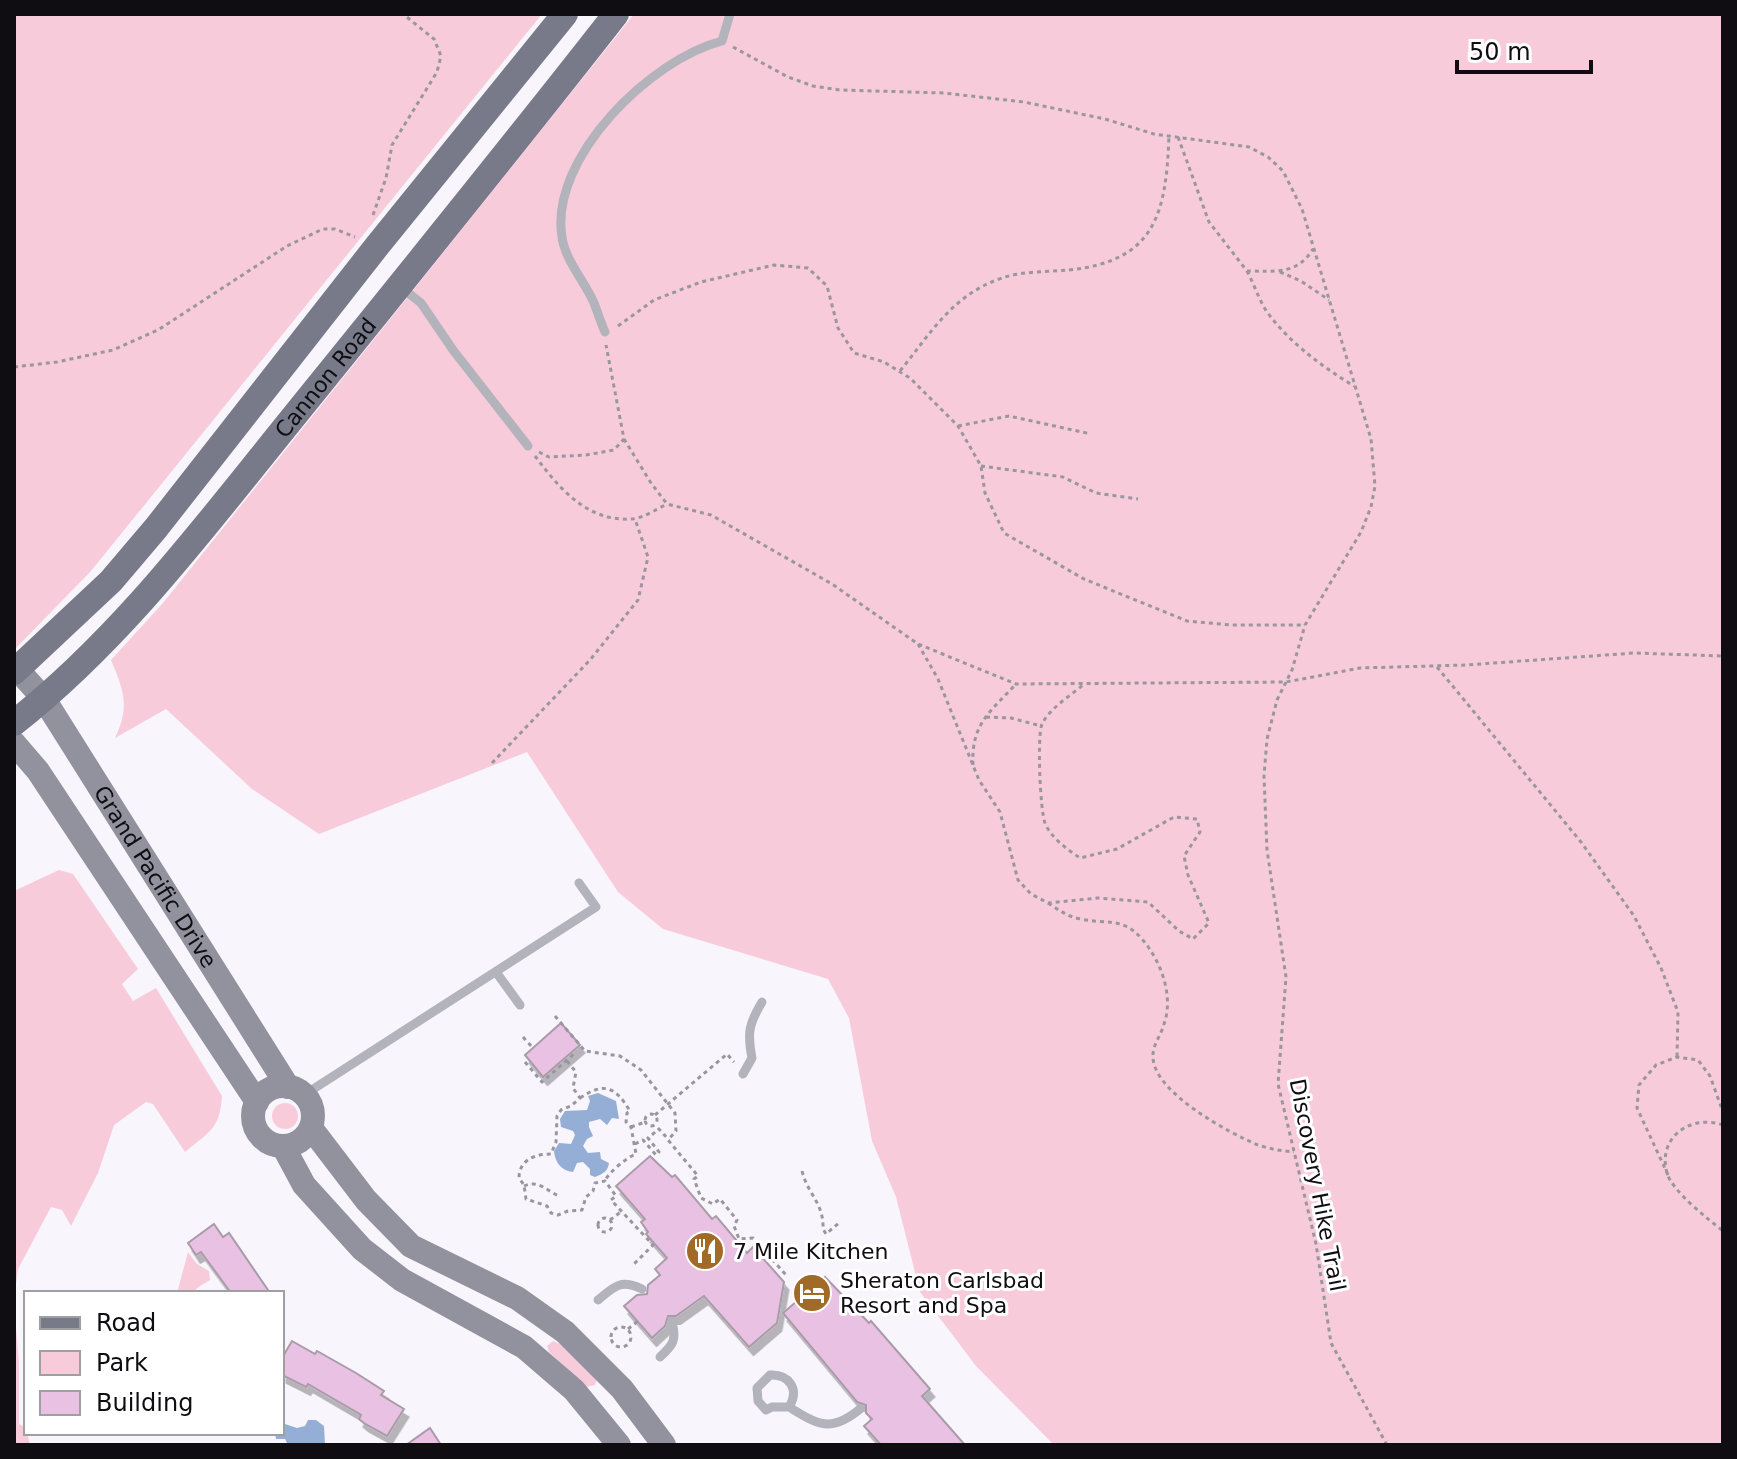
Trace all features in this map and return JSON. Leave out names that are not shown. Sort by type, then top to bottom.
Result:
[{"type":"main road","name":"Cannon Road","points":[[16,670],[111,581],[138,550],[377,246],[565,14]]},
{"type":"main road","name":"Cannon Road","points":[[14,723],[44,699],[140,604],[616,14]]},
{"type":"street","name":"Grand Pacific Drive","points":[[16,670],[44,699],[197,945],[296,1091]]},
{"type":"street","name":"Grand Pacific Drive","points":[[14,743],[38,771],[257,1102]]},
{"type":"street","points":[[165,966],[197,945]]},
{"type":"street","points":[[270,1090],[296,1091],[313,1110],[311,1128],[300,1141],[283,1146],[268,1142],[257,1131],[254,1117],[257,1102],[270,1090]]},
{"type":"street","points":[[311,1128],[366,1200],[411,1246],[517,1298],[565,1332],[622,1389],[664,1445]]},
{"type":"street","points":[[283,1146],[304,1185],[367,1252],[402,1280],[520,1345],[574,1390],[619,1445]]},
{"type":"street","points":[[367,1252],[391,1226]]},
{"type":"street","points":[[520,1345],[543,1315]]},
{"type":"lane","points":[[605,332],[562,240],[560,216],[566,183],[598,132],[622,102],[702,46],[722,41],[730,14]]},
{"type":"lane","points":[[399,286],[421,303],[482,389],[528,446]]},
{"type":"lane","points":[[296,1091],[496,972],[596,907],[579,883]]},
{"type":"lane","points":[[496,972],[520,1005]]},
{"type":"lane","points":[[743,1074],[752,1058],[748,1034],[752,1018],[762,1002]]},
{"type":"lane","points":[[598,1300],[615,1286],[628,1283],[642,1289]]},
{"type":"lane","points":[[660,1357],[673,1345],[676,1335],[672,1322]]},
{"type":"lane","points":[[789,1407],[794,1395],[792,1383],[782,1376],[764,1378],[756,1395],[766,1410],[789,1407],[822,1425],[836,1424],[860,1409]]},
{"type":"path","points":[[373,215],[386,178],[392,145],[437,72],[441,56],[434,39],[403,14]]},
{"type":"path","name":"Discovery Hike Trail","points":[[722,41],[788,77],[813,86],[840,90],[944,93],[1024,102],[1169,136],[1249,147],[1268,157],[1283,171],[1302,209],[1371,439],[1375,486],[1361,532],[1305,625],[1277,700],[1267,739],[1264,776],[1267,850],[1286,977],[1278,1084],[1316,1244],[1331,1343],[1387,1445]]},
{"type":"path","points":[[899,372],[958,301],[1003,277],[1096,266],[1124,257],[1149,234],[1161,204],[1168,171],[1169,136]]},
{"type":"path","points":[[1178,137],[1209,222],[1247,271],[1267,311],[1319,365],[1355,386]]},
{"type":"path","points":[[14,367],[113,350],[146,335],[287,246],[323,229],[335,229],[377,246]]},
{"type":"path","points":[[1247,271],[1277,271],[1304,264],[1313,249]]},
{"type":"path","points":[[1305,625],[1231,625],[1187,621],[1084,579],[1004,533],[985,493],[981,466],[958,426],[910,378],[884,362],[854,353],[838,328],[827,286],[808,268],[774,265],[701,282],[654,300],[605,332],[624,439],[667,504],[711,515],[832,584],[918,644],[1016,684],[1286,682],[1360,668],[1634,653],[1723,656]]},
{"type":"path","points":[[1277,271],[1301,281],[1329,300]]},
{"type":"path","points":[[958,426],[1009,416],[1091,434]]},
{"type":"path","points":[[528,446],[549,457],[586,455],[614,450],[624,439]]},
{"type":"path","points":[[528,446],[559,489],[587,510],[635,519],[667,504]]},
{"type":"path","points":[[981,466],[1063,477],[1096,493],[1138,499]]},
{"type":"path","points":[[492,763],[590,660],[638,600],[648,557],[635,519]]},
{"type":"path","points":[[918,644],[938,679],[973,767],[1000,812],[1018,880],[1031,894],[1066,915],[1082,920],[1126,924],[1143,939],[1158,960],[1169,1001],[1152,1061],[1176,1098],[1258,1145],[1294,1152]]},
{"type":"path","points":[[1436,666],[1581,842],[1634,916],[1661,968],[1678,1012],[1677,1057]]},
{"type":"path","points":[[973,767],[972,745],[976,729],[1016,684]]},
{"type":"path","points":[[1048,903],[1098,898],[1148,902],[1179,931],[1193,939],[1209,923],[1188,875],[1184,856],[1200,832],[1197,819],[1174,817],[1117,849],[1080,858],[1058,841],[1045,823],[1040,785],[1041,726],[1083,685]]},
{"type":"path","points":[[986,717],[1011,718],[1041,726]]},
{"type":"path","points":[[555,1016],[585,1051],[610,1054],[631,1062],[670,1103],[677,1122],[676,1131],[669,1140]]},
{"type":"path","points":[[523,1037],[533,1048]]},
{"type":"path","points":[[525,1062],[542,1082],[576,1052]]},
{"type":"path","points":[[645,1122],[647,1115],[655,1115],[727,1054],[734,1062]]},
{"type":"path","points":[[1723,1112],[1710,1076],[1698,1060],[1677,1057],[1656,1065],[1639,1085],[1637,1108],[1668,1175],[1698,1211],[1723,1231]]},
{"type":"path","points":[[567,1061],[576,1072],[573,1088],[580,1098]]},
{"type":"path","points":[[595,1088],[610,1089],[630,1111],[625,1118],[631,1127],[636,1154],[607,1175],[605,1181],[595,1183],[582,1210],[558,1215],[551,1213],[547,1206],[526,1199],[519,1178],[520,1168],[533,1157],[551,1154],[556,1142],[557,1116],[561,1110],[595,1088]]},
{"type":"path","points":[[634,1144],[643,1140],[656,1155],[659,1152],[648,1138],[657,1127],[655,1115]]},
{"type":"path","points":[[1668,1175],[1665,1155],[1675,1134],[1688,1124],[1710,1120],[1723,1125]]},
{"type":"path","points":[[631,1127],[645,1122]]},
{"type":"path","points":[[645,1122],[657,1127],[698,1176],[694,1179],[701,1198],[713,1204],[720,1199],[737,1220],[734,1226],[739,1239],[753,1238],[786,1275]]},
{"type":"path","points":[[802,1171],[804,1180],[824,1213],[823,1229],[826,1234],[840,1222]]},
{"type":"path","points":[[605,1181],[616,1196],[611,1200],[653,1245],[632,1266]]},
{"type":"path","points":[[524,1186],[535,1183],[559,1196]]},
{"type":"path","points":[[610,1220],[622,1211]]},
{"type":"path","points":[[628,1329],[638,1321]]},
{"type":"path","points":[[622,1326],[628,1329],[631,1338],[628,1344],[622,1347],[613,1343],[611,1333],[615,1328],[622,1326]]},
{"type":"green space","points":[[14,14],[542,14],[91,571],[14,650]]},
{"type":"green space","points":[[634,14],[1723,14],[1723,1445],[1054,1445],[976,1366],[920,1292],[896,1197],[872,1141],[849,1018],[828,979],[663,929],[618,892],[527,752],[319,834],[252,789],[166,709],[115,738],[123,717],[124,699],[111,660],[163,603]]},
{"type":"green space","points":[[59,870],[73,874],[138,969],[122,984],[133,1001],[156,988],[222,1096],[221,1107],[216,1123],[185,1152],[153,1104],[146,1102],[114,1125],[98,1173],[71,1226],[62,1210],[51,1207],[18,1269],[14,1300],[14,891]]},
{"type":"green space","points":[[285,1103],[294,1107],[298,1116],[294,1125],[285,1129],[276,1125],[272,1116],[276,1107]]},
{"type":"green space","points":[[188,1252],[197,1264],[209,1271],[210,1280],[195,1291],[178,1291]]},
{"type":"green space","points":[[14,1304],[19,1363],[19,1424],[24,1427],[24,1435],[28,1435],[30,1445],[14,1445]]},
{"type":"green space","points":[[553,1341],[562,1345],[597,1379],[595,1385],[586,1387],[549,1352],[547,1346]]},
{"type":"water","points":[[598,1093],[616,1101],[619,1119],[612,1118],[607,1125],[600,1119],[589,1122],[593,1136],[583,1146],[588,1153],[600,1152],[601,1159],[609,1163],[605,1172],[595,1177],[590,1175],[590,1169],[583,1162],[577,1163],[573,1172],[565,1170],[557,1162],[554,1151],[559,1143],[571,1144],[575,1135],[573,1131],[561,1127],[560,1119],[565,1111],[587,1110],[588,1096]]},
{"type":"water","points":[[308,1420],[316,1420],[324,1426],[325,1445],[288,1445],[285,1439],[276,1439],[275,1435],[284,1435],[284,1424],[297,1428],[305,1426]]},
{"type":"building","points":[[561,1023],[580,1045],[543,1077],[525,1055]]},
{"type":"building","name":"7 Mile Kitchen","points":[[650,1156],[672,1177],[675,1175],[712,1219],[716,1216],[747,1253],[753,1247],[784,1282],[777,1323],[749,1347],[704,1296],[676,1316],[668,1316],[665,1326],[652,1338],[624,1306],[637,1295],[647,1294],[648,1285],[660,1275],[655,1269],[667,1258],[646,1234],[648,1232],[641,1222],[645,1219],[616,1186]]},
{"type":"building","points":[[214,1224],[223,1237],[229,1233],[269,1291],[230,1291],[201,1252],[196,1255],[188,1243]]},
{"type":"building","points":[[825,1277],[869,1323],[871,1321],[930,1389],[922,1396],[965,1445],[881,1445],[864,1426],[872,1419],[866,1413],[866,1405],[857,1402],[783,1313]]},
{"type":"building","points":[[292,1341],[315,1354],[317,1351],[384,1391],[381,1395],[404,1409],[387,1436],[365,1424],[359,1419],[361,1415],[308,1384],[306,1387],[284,1376],[284,1355]]},
{"type":"building","points":[[430,1428],[441,1445],[406,1445]]},
{"type":"place","name":"7 Mile Kitchen","points":[[705,1251]]},
{"type":"place","name":"Sheraton Carlsbad Resort and Spa","points":[[812,1293]]}]
